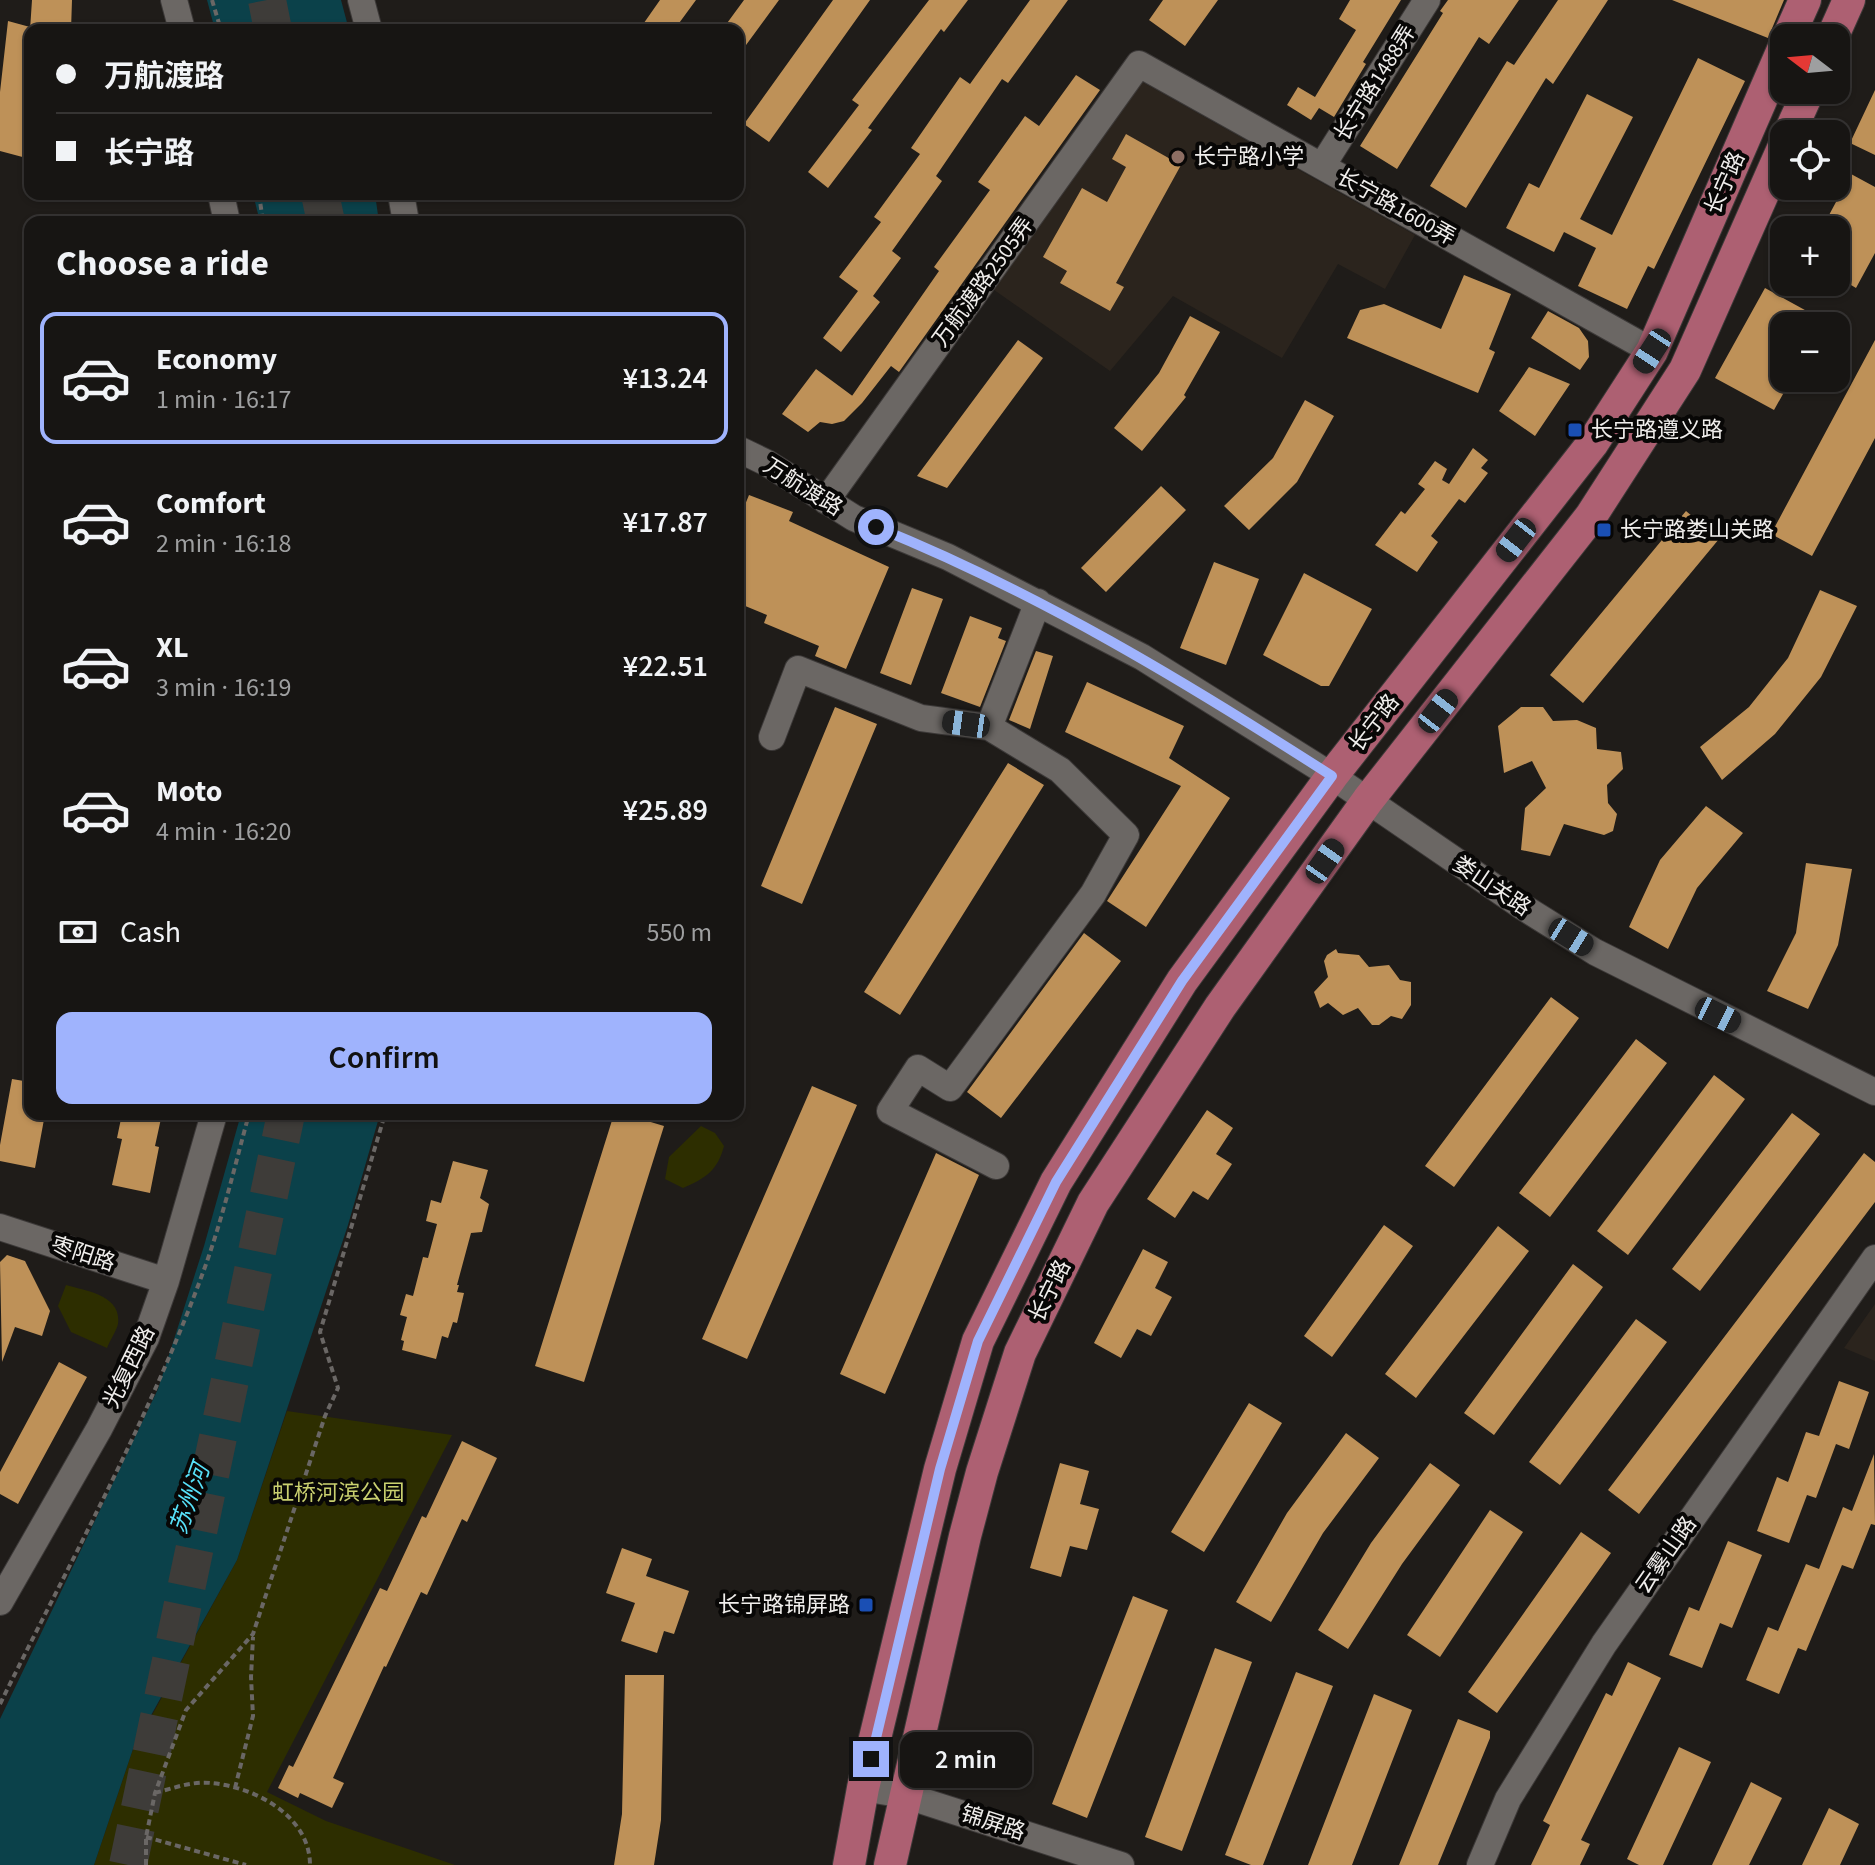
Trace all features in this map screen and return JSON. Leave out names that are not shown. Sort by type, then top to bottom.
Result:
[{"type":"main road","points":[[1794,24],[1805,0]]},
{"type":"main road","points":[[1838,24],[1849,0]]},
{"type":"main road","name":"长宁路","points":[[849,1865],[863,1788],[940,1469],[978,1341],[1056,1182],[1182,981],[1332,776],[1592,444],[1652,351],[1770,79]]},
{"type":"main road","name":"长宁路","points":[[890,1865],[965,1536],[1020,1353],[1093,1203],[1220,1007],[1368,800],[1591,516],[1685,370],[1770,178]]},
{"type":"street","points":[[174,0],[180,24]]},
{"type":"street","points":[[361,0],[367,24]]},
{"type":"street","name":"长宁路1488弄","points":[[1322,166],[1427,0]]},
{"type":"street","name":"长宁路1600弄","points":[[1139,64],[1652,351]]},
{"type":"street","name":"万航渡路2505弄","points":[[826,501],[1139,64]]},
{"type":"street","name":"万航渡路","points":[[744,452],[854,518],[948,557],[1142,657],[1332,776]]},
{"type":"street","points":[[989,727],[1038,602]]},
{"type":"street","points":[[772,737],[798,669],[921,718],[989,727],[1060,770],[1126,835],[1093,894],[950,1088],[918,1068],[890,1111],[996,1166]]},
{"type":"street","name":"娄山关路","points":[[1332,776],[1523,907],[1595,952],[1875,1092]]},
{"type":"street","name":"光复西路","points":[[0,1602],[99,1429],[146,1338],[166,1281],[212,1120]]},
{"type":"street","name":"枣阳路","points":[[0,1227],[166,1281]]},
{"type":"street","name":"云雾山路","points":[[1480,1865],[1508,1799],[1588,1669],[1875,1258]]},
{"type":"street","name":"锦屏路","points":[[863,1788],[904,1795],[1121,1865]]},
{"type":"path","points":[[212,0],[219,24]]},
{"type":"path","points":[[0,1704],[129,1446],[174,1341],[206,1265],[247,1120]]},
{"type":"path","points":[[235,1788],[253,1716],[253,1634],[325,1416],[338,1388],[337,1376],[320,1332],[383,1120]]},
{"type":"path","points":[[146,1865],[146,1837],[155,1793],[186,1710],[253,1634]]},
{"type":"path","points":[[155,1793],[190,1783],[212,1783],[235,1788],[277,1806],[295,1821],[310,1865]]},
{"type":"path","points":[[146,1837],[246,1865]]},
{"type":"shaded area","name":"长宁路小学","points":[[1137,79],[1415,235],[1385,289],[1338,264],[1282,358],[1173,296],[1110,371],[987,285]]},
{"type":"shaded area","points":[[1875,1304],[1875,1361],[1844,1348]]},
{"type":"green space","points":[[701,1126],[715,1133],[724,1146],[710,1173],[683,1188],[665,1179],[669,1157]]},
{"type":"green space","points":[[66,1285],[101,1296],[114,1307],[118,1324],[107,1348],[71,1332],[58,1306]]},
{"type":"green space","name":"虹桥河滨公园","points":[[287,1411],[452,1435],[267,1792],[326,1821],[455,1865],[94,1865],[132,1752],[237,1560]]},
{"type":"water","points":[[207,0],[341,0],[347,24],[213,24]]},
{"type":"water","points":[[254,200],[376,200],[378,216],[258,216]]},
{"type":"water","name":"苏州河","points":[[239,1120],[378,1120],[348,1225],[237,1560],[134,1746],[94,1865],[0,1865],[0,1719],[158,1389],[204,1246]]},
{"type":"building","points":[[32,0],[72,0],[71,24],[30,24]]},
{"type":"building","points":[[660,0],[696,0],[678,24],[643,24]]},
{"type":"building","points":[[744,0],[779,0],[744,48],[744,24],[726,24]]},
{"type":"building","points":[[833,0],[870,0],[769,142],[744,124]]},
{"type":"building","points":[[929,0],[968,0],[944,32],[941,29],[828,188],[808,172],[859,105],[852,100]]},
{"type":"building","points":[[1030,0],[1068,0],[1008,83],[1002,79],[936,176],[942,181],[892,251],[901,258],[873,296],[880,302],[841,352],[823,338],[858,291],[839,277],[881,222],[874,217],[920,154],[911,148],[960,77],[970,84]]},
{"type":"building","points":[[1163,0],[1218,0],[1185,46],[1149,20]]},
{"type":"building","points":[[1350,0],[1401,0],[1334,117],[1319,108],[1311,120],[1287,105],[1298,87],[1315,97],[1356,30],[1339,19]]},
{"type":"building","points":[[1448,0],[1519,0],[1489,44],[1479,37],[1397,169],[1360,146],[1443,13],[1440,11]]},
{"type":"building","points":[[1558,0],[1608,0],[1553,84],[1546,78],[1466,208],[1430,186],[1507,61],[1514,65]]},
{"type":"building","points":[[1672,0],[1784,0],[1774,24],[1770,24],[1768,38]]},
{"type":"building","points":[[8,21],[24,25],[24,157],[0,151],[0,92]]},
{"type":"building","points":[[1698,58],[1745,81],[1654,269],[1648,266],[1627,309],[1578,286],[1596,248],[1564,232],[1554,252],[1506,228],[1529,183],[1539,188],[1587,94],[1633,117],[1580,219],[1612,235]]},
{"type":"building","points":[[1076,75],[1100,90],[899,372],[891,366],[862,403],[852,396],[939,271],[934,267],[990,190],[978,182],[1025,116],[1039,126]]},
{"type":"building","points":[[1875,90],[1875,155],[1850,143]]},
{"type":"building","points":[[1126,134],[1181,165],[1116,283],[1124,287],[1110,311],[1060,283],[1067,271],[1043,257],[1082,188],[1107,202],[1126,167],[1112,159]]},
{"type":"building","points":[[1850,176],[1875,187],[1875,253],[1856,288],[1850,284],[1850,216],[1828,216],[1837,200],[1850,200]]},
{"type":"building","points":[[1464,275],[1511,294],[1489,349],[1495,352],[1478,393],[1347,338],[1360,310],[1384,304],[1441,329]]},
{"type":"building","points":[[1765,288],[1770,291],[1770,296],[1780,296],[1809,312],[1770,312],[1770,392],[1784,392],[1774,410],[1715,378]]},
{"type":"building","points":[[1548,311],[1579,328],[1588,341],[1589,357],[1580,370],[1531,338]]},
{"type":"building","points":[[1190,316],[1220,332],[1184,395],[1186,397],[1142,451],[1114,428],[1159,373]]},
{"type":"building","points":[[1018,340],[1043,358],[947,488],[917,476]]},
{"type":"building","points":[[1875,340],[1875,438],[1812,556],[1771,534],[1847,392],[1850,392]]},
{"type":"building","points":[[1529,367],[1570,384],[1535,436],[1499,411]]},
{"type":"building","points":[[816,369],[862,403],[844,421],[832,424],[820,422],[808,432],[782,414]]},
{"type":"building","points":[[1305,400],[1334,416],[1297,482],[1249,530],[1224,506],[1273,458]]},
{"type":"building","points":[[1473,448],[1488,460],[1481,468],[1488,473],[1465,503],[1459,499],[1431,536],[1438,542],[1417,572],[1375,545],[1401,511],[1405,514],[1425,489],[1418,484],[1435,461],[1447,469],[1442,480],[1449,484]]},
{"type":"building","points":[[1161,486],[1186,510],[1106,592],[1081,568]]},
{"type":"building","points":[[749,495],[793,512],[789,521],[889,567],[846,669],[815,656],[819,646],[764,623],[767,615],[744,605],[744,507]]},
{"type":"building","points":[[1686,511],[1719,539],[1583,703],[1550,675]]},
{"type":"building","points":[[1214,562],[1259,579],[1226,665],[1180,648]]},
{"type":"building","points":[[1304,573],[1372,609],[1329,686],[1321,686],[1263,655]]},
{"type":"building","points":[[912,588],[943,599],[911,685],[880,673]]},
{"type":"building","points":[[1820,590],[1857,606],[1821,677],[1775,734],[1722,780],[1700,747],[1749,707],[1788,658]]},
{"type":"building","points":[[970,616],[1002,628],[998,638],[1006,641],[980,707],[941,693]]},
{"type":"building","points":[[1036,651],[1053,656],[1030,729],[1009,720]]},
{"type":"building","points":[[1087,682],[1184,726],[1169,758],[1230,798],[1146,927],[1107,901],[1181,786],[1065,732]]},
{"type":"building","points":[[835,707],[877,724],[802,904],[761,886]]},
{"type":"building","points":[[1521,707],[1543,707],[1553,721],[1577,720],[1596,728],[1597,749],[1621,752],[1623,769],[1607,785],[1608,803],[1617,814],[1613,831],[1604,835],[1564,824],[1550,856],[1521,850],[1525,808],[1546,788],[1532,761],[1504,773],[1498,726]]},
{"type":"building","points":[[1008,763],[1044,785],[900,1015],[864,992]]},
{"type":"building","points":[[1706,806],[1743,833],[1697,888],[1668,949],[1629,927],[1660,860]]},
{"type":"building","points":[[1806,863],[1852,869],[1838,945],[1808,1009],[1767,991],[1796,933]]},
{"type":"building","points":[[1084,933],[1121,961],[1001,1118],[967,1092]]},
{"type":"building","points":[[1336,949],[1338,953],[1359,955],[1369,967],[1389,965],[1400,980],[1411,982],[1411,1005],[1402,1019],[1391,1016],[1379,1025],[1372,1025],[1358,1008],[1343,1015],[1328,1003],[1320,1008],[1314,992],[1328,977],[1324,961]]},
{"type":"building","points":[[1551,997],[1579,1018],[1454,1187],[1425,1166]]},
{"type":"building","points":[[1636,1039],[1667,1063],[1550,1217],[1519,1193]]},
{"type":"building","points":[[1714,1075],[1745,1099],[1628,1255],[1597,1231]]},
{"type":"building","points":[[12,1079],[24,1081],[24,1120],[44,1120],[35,1168],[0,1161]]},
{"type":"building","points":[[812,1086],[857,1105],[747,1359],[702,1339]]},
{"type":"building","points":[[1207,1110],[1233,1128],[1216,1154],[1232,1164],[1208,1200],[1193,1191],[1175,1218],[1147,1199]]},
{"type":"building","points":[[1792,1113],[1820,1134],[1700,1291],[1672,1269]]},
{"type":"building","points":[[121,1120],[161,1120],[150,1193],[112,1185],[122,1139],[117,1138]]},
{"type":"building","points":[[612,1120],[644,1120],[664,1126],[584,1382],[535,1366]]},
{"type":"building","points":[[936,1153],[979,1175],[885,1394],[840,1374]]},
{"type":"building","points":[[1864,1153],[1875,1162],[1875,1202],[1639,1514],[1608,1490]]},
{"type":"building","points":[[453,1161],[488,1170],[480,1198],[489,1204],[482,1232],[471,1233],[457,1285],[457,1292],[464,1293],[457,1323],[453,1322],[448,1338],[442,1336],[436,1359],[402,1350],[404,1341],[401,1340],[407,1317],[400,1315],[406,1294],[413,1296],[423,1257],[428,1258],[437,1224],[426,1221],[431,1200],[441,1203]]},
{"type":"building","points":[[1384,1225],[1413,1246],[1332,1357],[1304,1336]]},
{"type":"building","points":[[1498,1226],[1529,1251],[1416,1398],[1385,1374]]},
{"type":"building","points":[[1143,1249],[1168,1262],[1155,1288],[1172,1297],[1151,1336],[1137,1329],[1121,1358],[1094,1343]]},
{"type":"building","points":[[7,1255],[25,1261],[50,1311],[42,1336],[15,1327],[2,1362],[0,1262]]},
{"type":"building","points":[[1573,1264],[1603,1287],[1494,1435],[1464,1413]]},
{"type":"building","points":[[1636,1319],[1667,1342],[1560,1485],[1529,1462]]},
{"type":"building","points":[[59,1362],[87,1377],[18,1504],[0,1494],[0,1472]]},
{"type":"building","points":[[1839,1381],[1869,1392],[1849,1449],[1836,1444],[1816,1498],[1807,1495],[1789,1543],[1757,1531],[1777,1477],[1788,1482],[1806,1432],[1819,1436]]},
{"type":"building","points":[[1249,1403],[1282,1423],[1204,1552],[1171,1532]]},
{"type":"building","points":[[1346,1433],[1379,1458],[1323,1533],[1271,1622],[1236,1602],[1287,1513]]},
{"type":"building","points":[[462,1441],[497,1458],[467,1522],[462,1519],[427,1595],[421,1592],[384,1666],[333,1778],[344,1783],[332,1808],[300,1793],[298,1798],[278,1788],[289,1765],[293,1767],[380,1588],[387,1591],[422,1516],[426,1518]]},
{"type":"building","points":[[1874,1454],[1875,1525],[1871,1524],[1853,1569],[1842,1565],[1806,1651],[1798,1648],[1779,1694],[1746,1680],[1768,1627],[1778,1631],[1806,1564],[1819,1569],[1843,1507],[1852,1511]]},
{"type":"building","points":[[1060,1463],[1089,1471],[1080,1504],[1099,1509],[1087,1550],[1070,1546],[1061,1577],[1030,1568]]},
{"type":"building","points":[[1430,1463],[1460,1485],[1402,1564],[1348,1649],[1318,1630],[1371,1543]]},
{"type":"building","points":[[1490,1510],[1523,1532],[1440,1657],[1407,1635]]},
{"type":"building","points":[[1581,1532],[1611,1553],[1497,1713],[1468,1692]]},
{"type":"building","points":[[1728,1541],[1762,1555],[1732,1628],[1720,1623],[1702,1668],[1669,1655],[1689,1607],[1699,1611]]},
{"type":"building","points":[[622,1548],[652,1559],[646,1576],[689,1591],[674,1634],[664,1631],[657,1653],[621,1641],[635,1603],[606,1593]]},
{"type":"building","points":[[1133,1596],[1168,1610],[1087,1818],[1052,1804]]},
{"type":"building","points":[[1215,1648],[1252,1662],[1182,1851],[1145,1837]]},
{"type":"building","points":[[1628,1662],[1661,1678],[1581,1840],[1590,1844],[1580,1865],[1531,1865],[1550,1825],[1543,1821],[1606,1693],[1612,1696]]},
{"type":"building","points":[[1296,1672],[1333,1686],[1263,1865],[1251,1865],[1225,1855]]},
{"type":"building","points":[[625,1675],[664,1675],[661,1820],[654,1865],[614,1865],[622,1814]]},
{"type":"building","points":[[1374,1694],[1412,1710],[1352,1865],[1308,1865]]},
{"type":"building","points":[[1458,1719],[1490,1731],[1490,1738],[1438,1865],[1399,1865]]},
{"type":"building","points":[[1679,1747],[1711,1762],[1663,1865],[1639,1865],[1627,1859]]},
{"type":"building","points":[[1751,1782],[1782,1798],[1749,1865],[1712,1865]]},
{"type":"building","points":[[1829,1808],[1859,1824],[1840,1865],[1802,1865]]},
{"type":"tunnel","points":[[267,0],[272,24]]},
{"type":"tunnel","points":[[321,200],[325,216]]},
{"type":"tunnel","points":[[128,1865],[285,1120]]},
{"type":"place","name":"长宁路小学","points":[[1178,157]]},
{"type":"place","name":"长宁路遵义路","points":[[1575,430]]},
{"type":"place","name":"长宁路娄山关路","points":[[1604,530]]},
{"type":"place","name":"长宁路锦屏路","points":[[866,1605]]},
{"type":"route","points":[[871,1759],[940,1469],[978,1341],[1056,1182],[1182,981],[1332,776],[1142,657],[948,557],[876,527]]}]
